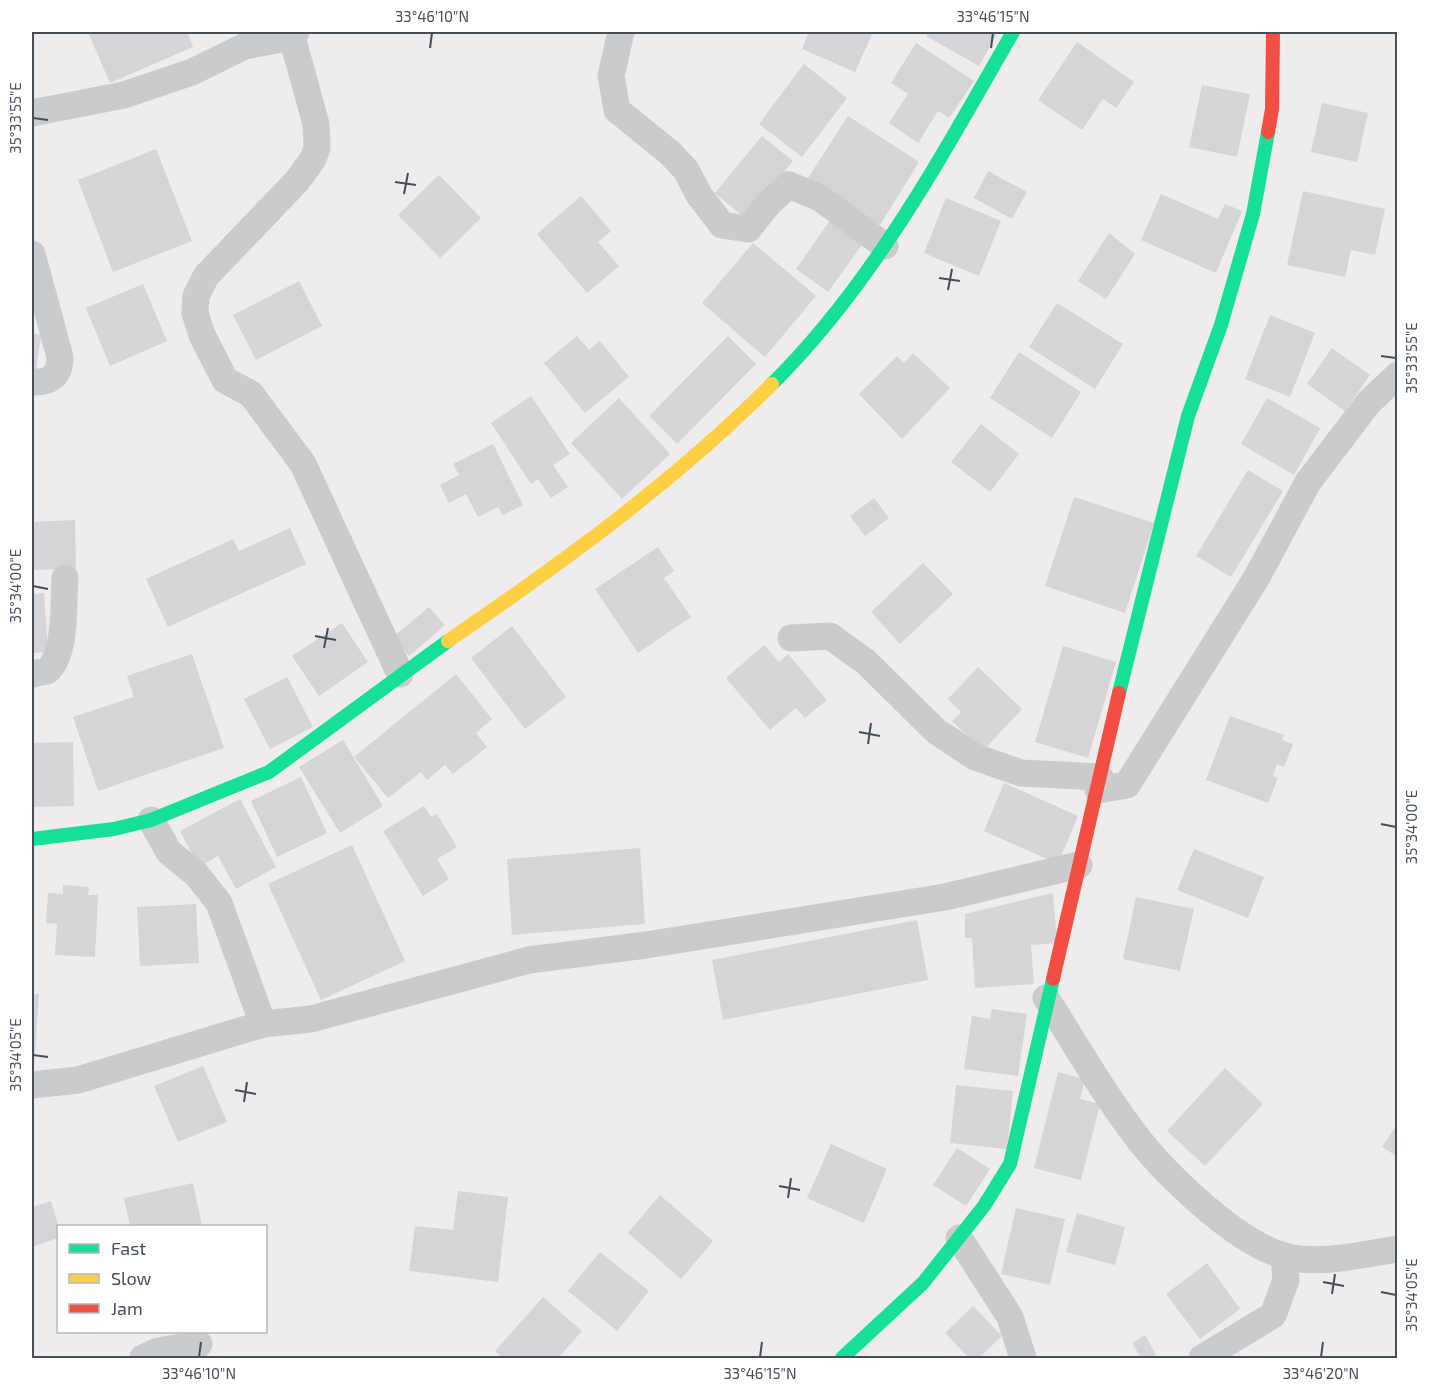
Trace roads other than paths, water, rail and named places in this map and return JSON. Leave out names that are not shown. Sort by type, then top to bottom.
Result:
[{"type":"street","points":[[621,32],[611,76],[617,110],[686,170],[699,195],[722,225],[748,228],[769,203],[789,185],[820,198],[885,246]]},
{"type":"street","points":[[32,839],[114,829],[151,820],[198,803],[269,772],[400,674],[570,556],[722,434],[810,347],[885,246],[1013,32]]},
{"type":"street","points":[[842,1359],[922,1283],[984,1206],[1010,1164],[1046,998],[1188,416],[1221,325],[1253,214],[1272,109],[1273,32]]},
{"type":"street","points":[[32,113],[135,92],[192,72],[245,46],[294,34],[316,124],[314,159],[297,181],[206,276],[196,296],[195,313],[202,335],[225,380],[251,394],[303,464],[400,674]]},
{"type":"street","points":[[32,254],[60,357],[57,374],[52,379],[32,382]]},
{"type":"street","points":[[791,638],[830,636],[866,662],[936,731],[975,757],[1021,773],[1099,784],[1127,785],[1257,576],[1308,482],[1369,402],[1398,375]]},
{"type":"street","points":[[32,674],[47,671],[58,656],[65,578]]},
{"type":"street","points":[[151,820],[169,852],[205,884],[225,913],[263,1024]]},
{"type":"street","points":[[32,1085],[78,1080],[263,1024],[319,1017],[529,960],[646,945],[945,897],[1079,865]]},
{"type":"street","points":[[1046,998],[1128,1127],[1185,1188],[1234,1232],[1284,1256],[1315,1260],[1398,1249]]},
{"type":"street","points":[[959,1238],[1010,1317],[1021,1357]]},
{"type":"street","points":[[1202,1359],[1273,1315],[1287,1280],[1284,1256]]},
{"type":"street","points":[[143,1359],[158,1351],[200,1344]]}]
